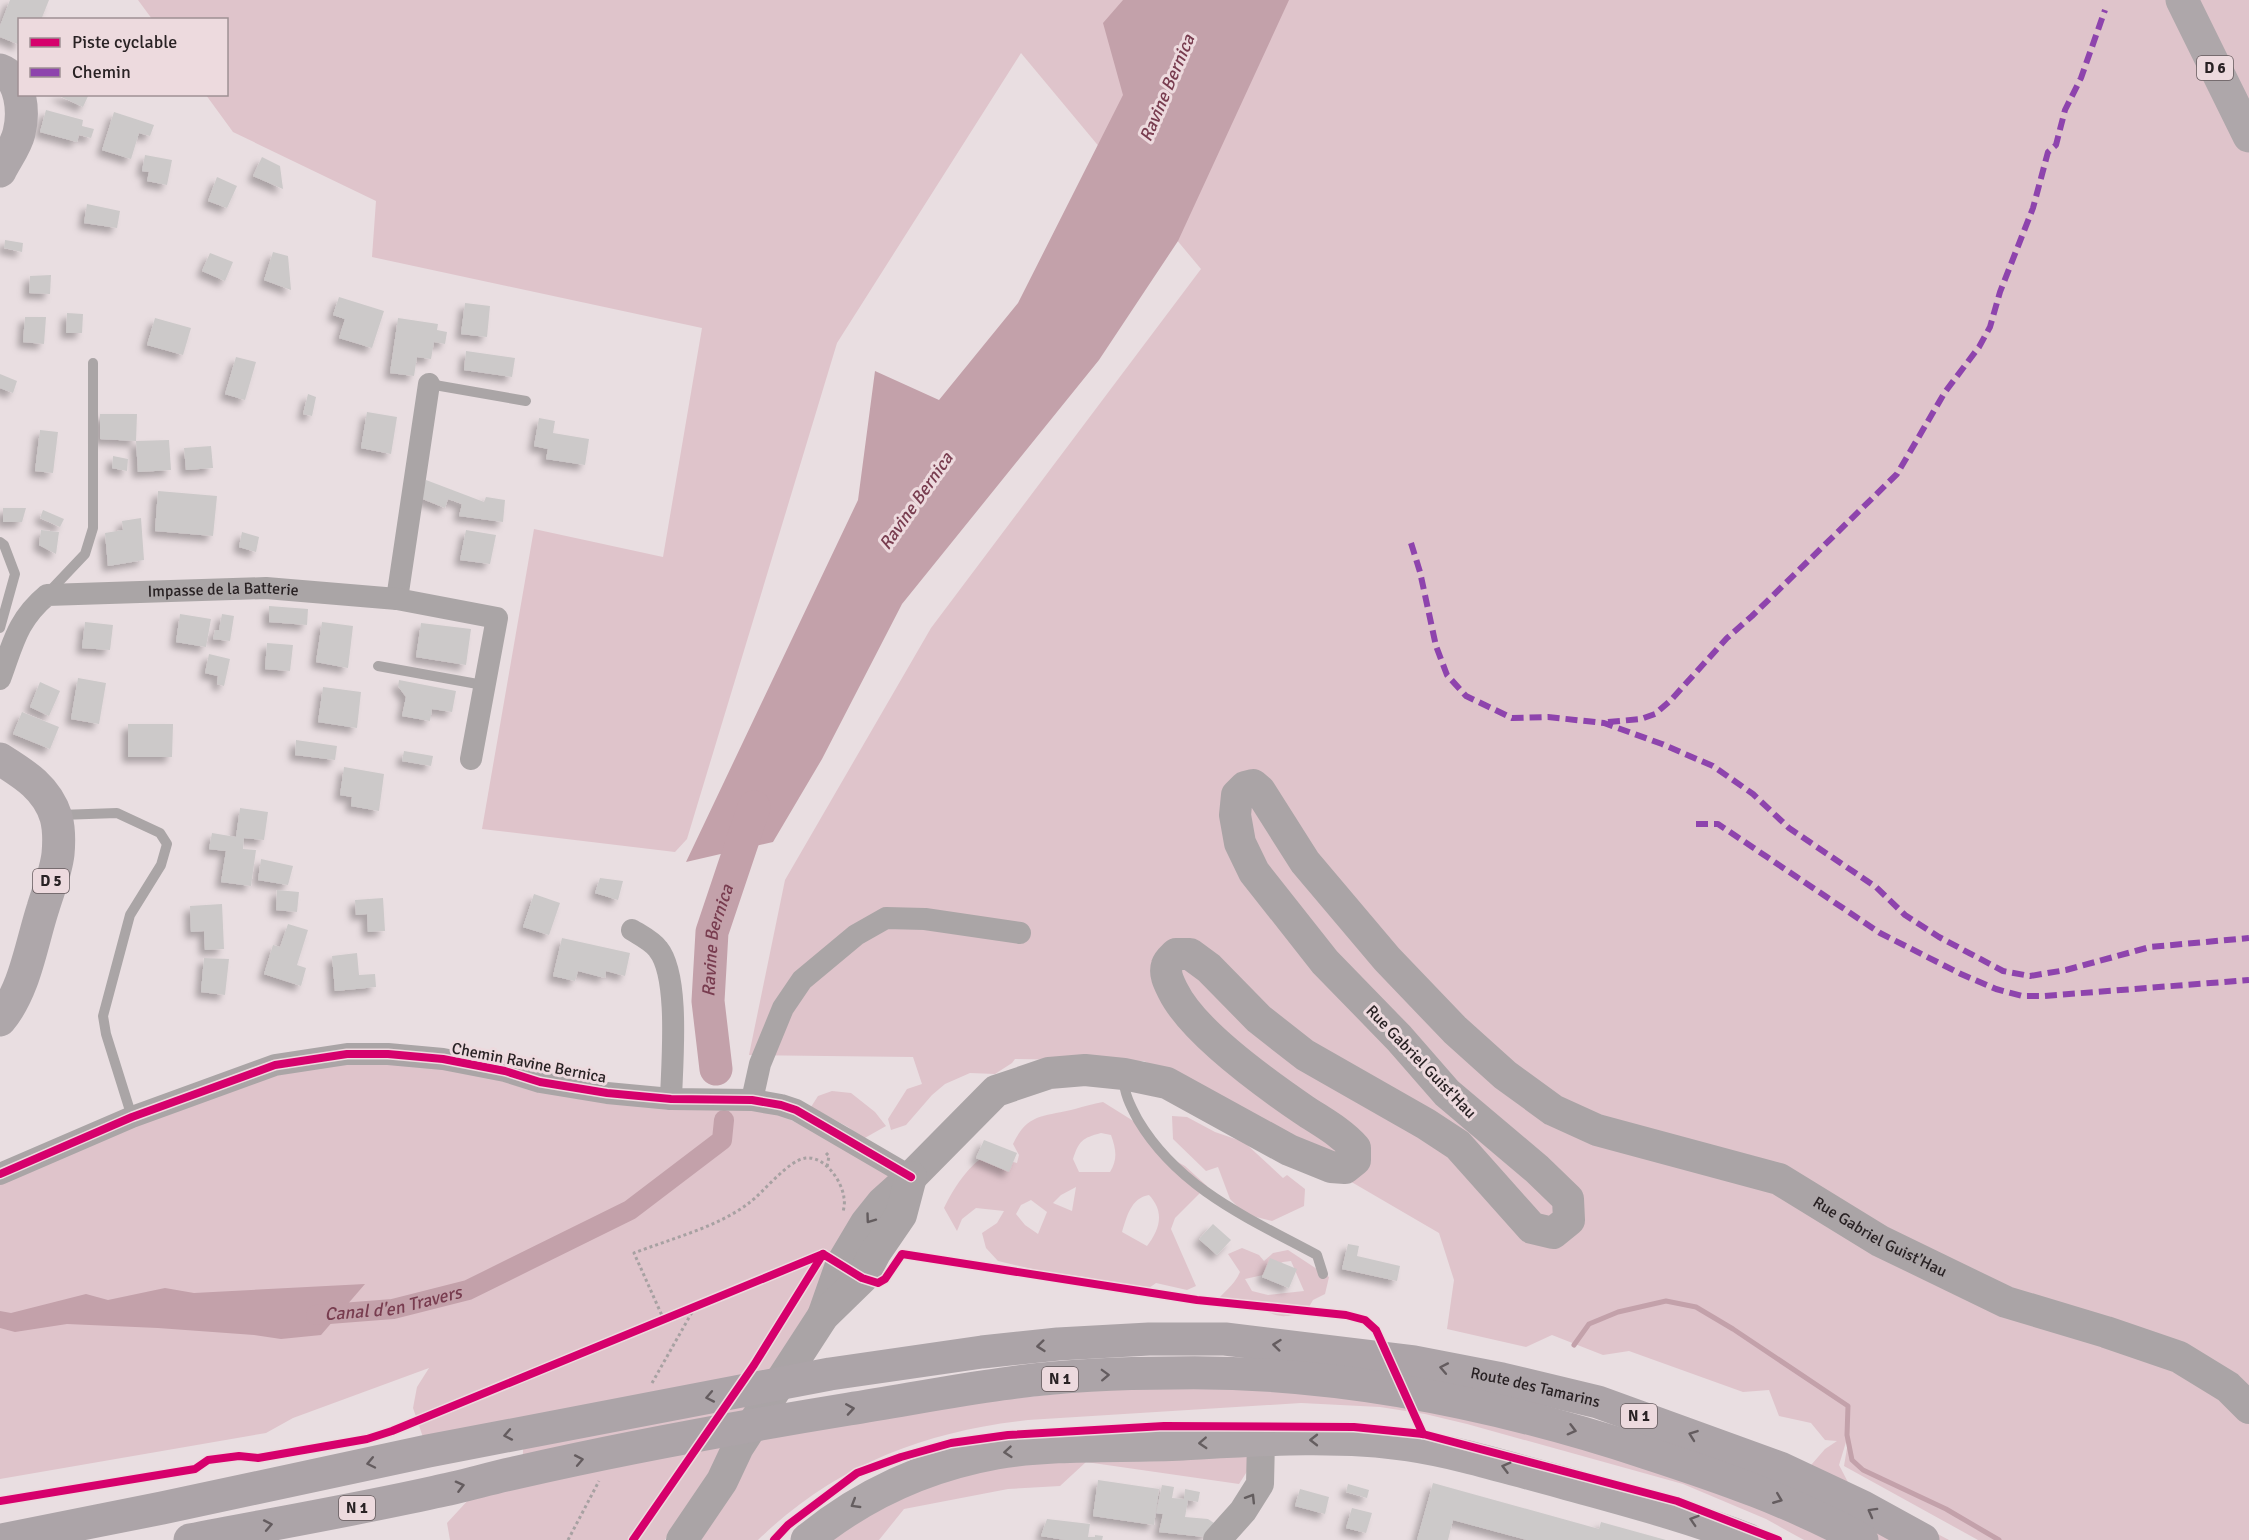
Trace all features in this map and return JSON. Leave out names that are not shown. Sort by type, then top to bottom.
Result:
[{"type":"highway","name":"N 1","points":[[2,1540],[566,1424],[830,1374],[993,1351],[1058,1344],[1149,1339],[1225,1340],[1333,1366]]},
{"type":"highway","name":"Route des Tamarins","points":[[1333,1366],[1414,1362],[1502,1379],[1598,1402],[1780,1468],[1863,1507],[1923,1540]]},
{"type":"highway","name":"N 1","points":[[190,1540],[436,1492],[522,1471],[792,1418],[1006,1383],[1176,1372],[1255,1375],[1333,1366]]},
{"type":"highway","name":"Route des Tamarins","points":[[1333,1366],[1579,1432],[1723,1478],[1784,1502],[1862,1540]]},
{"type":"highway","points":[[0,1529],[162,1508]]},
{"type":"main road","name":"D 6","points":[[2181,0],[2249,136]]},
{"type":"main road","name":"D 6","points":[[2204,0],[2249,91]]},
{"type":"main road","points":[[0,69],[6,72],[16,85],[18,95]]},
{"type":"main road","points":[[0,171],[19,134],[21,109],[18,96]]},
{"type":"main road","name":"D 5","points":[[0,759],[33,780],[47,798],[58,826],[58,855],[51,882],[18,990],[10,1008],[0,1020]]},
{"type":"main road","name":"Rue Gabriel Guist'Hau","points":[[823,1317],[862,1278],[875,1253],[901,1215],[911,1178],[996,1091],[1049,1073],[1085,1070],[1124,1074],[1167,1083],[1289,1150],[1331,1167],[1345,1168],[1355,1160],[1355,1148],[1344,1135],[1303,1109],[1240,1063],[1208,1034],[1177,1000],[1167,978],[1167,964],[1176,954],[1190,954],[1209,968],[1259,1019],[1305,1055],[1426,1124],[1458,1146],[1532,1228],[1553,1233],[1569,1220],[1568,1199],[1537,1169],[1447,1093],[1399,1038],[1325,962],[1254,872],[1240,843],[1235,815],[1237,795],[1245,787],[1253,785],[1269,804],[1305,862],[1387,959],[1455,1030],[1505,1075],[1553,1110],[1597,1130],[1779,1179],[1880,1240],[2006,1302],[2179,1357],[2228,1387],[2249,1408]]},
{"type":"main road","points":[[673,1534],[707,1479],[738,1447],[823,1317],[841,1265],[866,1223],[882,1203],[911,1178]]},
{"type":"main road","points":[[807,1540],[835,1516],[872,1494],[907,1479],[997,1453],[1069,1447],[1365,1441],[1406,1444],[1453,1452],[1668,1512],[1749,1540]]},
{"type":"street","points":[[397,599],[429,384]]},
{"type":"street","name":"Impasse de la Batterie","points":[[47,595],[266,588],[397,599],[497,618],[483,685]]},
{"type":"street","points":[[0,679],[19,627],[30,609],[47,595]]},
{"type":"street","points":[[471,759],[483,685]]},
{"type":"street","points":[[752,1100],[760,1064],[783,1008],[802,980],[856,935],[886,918],[925,918],[1020,933]]},
{"type":"street","points":[[632,930],[658,947],[669,967],[672,991],[671,1099]]},
{"type":"street","name":"Chemin Ravine Bernica","points":[[0,1174],[132,1117],[275,1065],[347,1054],[388,1054],[442,1059],[505,1071],[540,1082],[607,1093],[671,1099],[752,1100],[796,1110],[911,1178]]},
{"type":"street","points":[[1217,1540],[1243,1511],[1260,1484],[1262,1444]]},
{"type":"lane","points":[[47,595],[85,554],[93,528],[93,363]]},
{"type":"lane","points":[[429,384],[526,401]]},
{"type":"lane","points":[[0,542],[4,545],[15,573],[0,628]]},
{"type":"lane","points":[[378,666],[483,685]]},
{"type":"lane","points":[[56,816],[117,813],[160,833],[167,844],[160,865],[130,915],[103,1016],[106,1034],[132,1117]]},
{"type":"lane","points":[[1124,1074],[1123,1085],[1131,1108],[1148,1136],[1175,1168],[1198,1188],[1236,1212],[1317,1255],[1323,1274]]},
{"type":"path","points":[[664,1320],[634,1253],[721,1220],[748,1204],[792,1163],[803,1158],[813,1158],[828,1167],[839,1182],[845,1199],[843,1215]]},
{"type":"path","points":[[685,1311],[706,1302]]},
{"type":"path","points":[[654,1379],[695,1307]]},
{"type":"path","points":[[653,1325],[674,1316]]},
{"type":"shaded area","points":[[138,0],[2249,0],[2249,1540],[1978,1540],[1844,1466],[1848,1442],[1846,1442],[1839,1465],[1851,1488],[1949,1540],[1804,1540],[1766,1519],[1683,1484],[1467,1424],[1380,1407],[1301,1403],[1028,1420],[953,1433],[882,1456],[849,1472],[787,1514],[758,1540],[697,1540],[769,1422],[1255,1375],[1805,1472],[1825,1449],[1837,1441],[1825,1440],[1811,1423],[1779,1416],[1769,1390],[1743,1392],[1629,1351],[1603,1355],[1552,1335],[1526,1347],[1447,1329],[1454,1280],[1439,1233],[1144,1061],[1015,1059],[995,1074],[970,1073],[945,1084],[932,1095],[906,1125],[891,1130],[888,1119],[907,1089],[922,1084],[913,1057],[749,1055],[785,880],[931,628],[1201,269],[1021,53],[837,343],[687,839],[675,852],[482,829],[534,529],[663,557],[702,328],[372,257],[376,201],[233,132],[207,96],[228,96],[228,18],[151,18]]},
{"type":"shaded area","points":[[347,1054],[752,1100],[908,1180],[665,1540],[450,1540],[447,1523],[470,1498],[522,1471],[524,1432],[427,1449],[413,1408],[417,1387],[429,1368],[293,1418],[266,1433],[0,1479],[0,1174],[132,1117]]},
{"type":"shaded area","points":[[832,1091],[851,1093],[875,1112],[886,1126],[863,1139],[848,1127],[811,1107],[818,1096]]},
{"type":"shaded area","points":[[1103,1102],[1143,1127],[1154,1149],[1185,1166],[1207,1186],[1175,1218],[1171,1229],[1196,1286],[1187,1290],[1156,1283],[1149,1288],[1130,1291],[1085,1277],[1041,1271],[998,1261],[986,1248],[982,1233],[997,1223],[1004,1211],[976,1208],[962,1219],[957,1231],[944,1208],[962,1178],[986,1155],[1017,1163],[1019,1155],[1013,1144],[1031,1121],[1038,1117]],"holes":[[[1101,1133],[1111,1135],[1115,1154],[1113,1167],[1110,1172],[1079,1172],[1073,1159],[1075,1153],[1082,1141]],[[1076,1187],[1072,1211],[1053,1203],[1061,1195]],[[1149,1195],[1159,1214],[1158,1227],[1147,1246],[1122,1232],[1131,1209],[1143,1197]],[[1031,1200],[1047,1212],[1038,1234],[1025,1225],[1016,1214],[1021,1205]]]},
{"type":"shaded area","points":[[1172,1116],[1187,1117],[1215,1132],[1244,1142],[1283,1178],[1287,1175],[1305,1189],[1304,1206],[1272,1221],[1242,1211],[1230,1199],[1218,1167],[1206,1171],[1173,1139]]},
{"type":"shaded area","points":[[1242,1248],[1259,1255],[1264,1261],[1273,1253],[1288,1250],[1329,1277],[1325,1294],[1313,1300],[1306,1312],[1290,1316],[1278,1316],[1254,1303],[1243,1307],[1213,1305],[1235,1281],[1240,1272],[1228,1254]],"holes":[[[1291,1261],[1304,1291],[1268,1295],[1252,1291],[1245,1279],[1263,1275],[1269,1269]]]},
{"type":"shaded area","points":[[1262,1448],[1239,1484],[1086,1462],[1060,1486],[1008,1489],[904,1509],[879,1540],[807,1540],[956,1464]]},
{"type":"water","points":[[1123,0],[1289,0],[1178,241],[1099,360],[902,604],[822,759],[773,842],[686,862],[858,500],[875,371],[939,400],[1018,303],[1123,95],[1103,23]]},
{"type":"water","points":[[365,1284],[321,1335],[281,1339],[158,1328],[67,1324],[15,1332],[0,1328],[0,1311],[11,1313],[86,1294],[108,1300],[165,1288],[194,1293]]},
{"type":"building","points":[[10,0],[49,0],[42,18],[18,18],[18,44],[0,37],[0,26]]},
{"type":"building","points":[[59,96],[88,96],[83,107]]},
{"type":"building","points":[[46,110],[83,120],[82,126],[94,129],[91,138],[79,135],[77,142],[40,132]]},
{"type":"building","points":[[114,112],[154,125],[150,136],[139,133],[131,159],[102,150]]},
{"type":"building","points":[[145,155],[172,160],[167,185],[147,181],[149,172],[142,171]]},
{"type":"building","points":[[262,157],[280,166],[283,189],[253,176]]},
{"type":"building","points":[[217,177],[237,186],[227,208],[208,201]]},
{"type":"building","points":[[87,204],[120,211],[117,228],[84,223]]},
{"type":"building","points":[[5,240],[23,243],[22,252],[4,248]]},
{"type":"building","points":[[273,252],[288,256],[291,290],[264,280]]},
{"type":"building","points":[[210,253],[233,262],[225,281],[202,271]]},
{"type":"building","points":[[51,275],[50,294],[29,293],[30,276]]},
{"type":"building","points":[[339,297],[384,311],[372,348],[339,338],[345,319],[333,315]]},
{"type":"building","points":[[465,303],[490,306],[487,337],[461,334]]},
{"type":"building","points":[[67,313],[83,314],[82,333],[66,333]]},
{"type":"building","points":[[25,317],[46,317],[44,344],[23,342]]},
{"type":"building","points":[[155,318],[191,328],[183,355],[147,345]]},
{"type":"building","points":[[398,318],[438,324],[437,330],[447,332],[445,344],[434,342],[431,359],[417,357],[414,376],[390,373]]},
{"type":"building","points":[[466,351],[515,358],[512,377],[464,370]]},
{"type":"building","points":[[236,357],[256,362],[245,400],[225,394]]},
{"type":"building","points":[[0,374],[17,381],[13,393],[0,388]]},
{"type":"building","points":[[308,394],[316,397],[312,416],[303,414]]},
{"type":"building","points":[[367,412],[397,417],[391,454],[361,448]]},
{"type":"building","points":[[100,414],[137,414],[136,441],[100,439]]},
{"type":"building","points":[[539,418],[555,421],[553,433],[589,439],[585,465],[546,459],[548,449],[534,446]]},
{"type":"building","points":[[40,430],[58,432],[53,473],[35,471]]},
{"type":"building","points":[[169,440],[171,470],[138,472],[136,441]]},
{"type":"building","points":[[211,446],[213,468],[186,470],[184,448]]},
{"type":"building","points":[[113,456],[128,459],[127,471],[112,468]]},
{"type":"building","points":[[426,480],[484,502],[486,497],[505,500],[503,522],[459,516],[462,504],[448,499],[445,508],[420,498]]},
{"type":"building","points":[[158,491],[217,496],[213,536],[155,531]]},
{"type":"building","points":[[3,508],[26,508],[22,522],[3,522]]},
{"type":"building","points":[[43,510],[64,519],[60,527],[40,518]]},
{"type":"building","points":[[141,518],[144,560],[108,566],[105,533],[123,530],[122,521]]},
{"type":"building","points":[[41,530],[59,532],[56,554],[39,545]]},
{"type":"building","points":[[466,530],[496,535],[490,564],[460,560]]},
{"type":"building","points":[[242,532],[259,537],[256,552],[239,547]]},
{"type":"building","points":[[269,606],[308,609],[307,625],[269,622]]},
{"type":"building","points":[[180,614],[211,619],[206,647],[176,642]]},
{"type":"building","points":[[222,614],[234,616],[230,641],[213,639],[215,630],[219,630]]},
{"type":"building","points":[[85,622],[113,625],[110,650],[82,648]]},
{"type":"building","points":[[322,622],[353,626],[348,668],[316,662]]},
{"type":"building","points":[[421,623],[471,629],[466,665],[416,657]]},
{"type":"building","points":[[267,643],[293,645],[290,671],[265,669]]},
{"type":"building","points":[[209,654],[230,659],[224,686],[217,684],[218,676],[205,673]]},
{"type":"building","points":[[78,678],[106,683],[99,724],[71,719]]},
{"type":"building","points":[[399,680],[456,691],[452,712],[432,709],[430,721],[402,716],[406,697],[398,686]]},
{"type":"building","points":[[40,682],[60,691],[49,716],[30,707]]},
{"type":"building","points":[[323,687],[361,692],[357,728],[318,722]]},
{"type":"building","points":[[22,712],[59,727],[50,749],[13,734]]},
{"type":"building","points":[[128,724],[173,724],[172,757],[128,757]]},
{"type":"building","points":[[296,740],[337,746],[335,760],[295,755]]},
{"type":"building","points":[[404,751],[433,756],[431,766],[402,761]]},
{"type":"building","points":[[344,767],[384,774],[379,811],[351,806],[352,797],[340,795]]},
{"type":"building","points":[[240,808],[268,812],[264,840],[244,838],[243,849],[256,850],[251,886],[221,882],[226,851],[209,849],[212,833],[236,837]]},
{"type":"building","points":[[261,859],[293,866],[288,885],[258,880]]},
{"type":"building","points":[[600,878],[623,881],[618,900],[595,893]]},
{"type":"building","points":[[277,890],[299,892],[297,912],[276,910]]},
{"type":"building","points":[[534,894],[560,903],[549,935],[523,927]]},
{"type":"building","points":[[383,898],[385,931],[368,932],[367,914],[356,915],[355,900]]},
{"type":"building","points":[[222,904],[224,949],[205,950],[204,931],[191,932],[190,906]]},
{"type":"building","points":[[288,924],[308,930],[297,965],[306,968],[301,986],[264,974],[273,945],[280,947]]},
{"type":"building","points":[[562,938],[630,953],[625,976],[606,971],[605,978],[578,971],[575,981],[553,976]]},
{"type":"building","points":[[357,953],[359,975],[375,974],[376,987],[335,991],[332,956]]},
{"type":"building","points":[[204,958],[229,959],[225,995],[201,992]]},
{"type":"building","points":[[984,1140],[1017,1153],[1009,1172],[976,1158]]},
{"type":"building","points":[[1213,1224],[1231,1240],[1217,1255],[1199,1239]]},
{"type":"building","points":[[1348,1244],[1359,1246],[1357,1256],[1400,1266],[1397,1281],[1342,1269]]},
{"type":"building","points":[[1270,1258],[1297,1269],[1289,1288],[1262,1277]]},
{"type":"building","points":[[1098,1480],[1159,1489],[1154,1525],[1093,1516]]},
{"type":"building","points":[[1433,1483],[1599,1529],[1601,1522],[1666,1540],[1527,1540],[1453,1520],[1448,1540],[1417,1540]]},
{"type":"building","points":[[1348,1484],[1369,1490],[1367,1498],[1346,1492]]},
{"type":"building","points":[[1162,1485],[1174,1487],[1172,1498],[1184,1499],[1185,1489],[1200,1492],[1198,1502],[1188,1500],[1185,1517],[1208,1519],[1214,1523],[1204,1537],[1159,1532],[1163,1514],[1156,1513]]},
{"type":"building","points":[[1300,1489],[1329,1497],[1325,1514],[1295,1506]]},
{"type":"building","points":[[1352,1508],[1372,1513],[1366,1533],[1346,1528]]},
{"type":"building","points":[[1047,1519],[1090,1524],[1088,1537],[1103,1536],[1102,1540],[1065,1540],[1041,1536]]},
{"type":"waterway","name":"Ravine Bernica","points":[[716,1069],[708,1001],[712,932],[754,807]]},
{"type":"waterway","name":"Canal d'en Travers","points":[[316,1315],[393,1309],[468,1290],[630,1210],[722,1140],[724,1120]]},
{"type":"waterway","points":[[1574,1345],[1589,1324],[1618,1312],[1666,1301],[1696,1307],[1848,1406],[1847,1435],[1852,1460],[1863,1470],[1946,1509],[1999,1540]]},
{"type":"marked path","points":[[1608,722],[1641,719],[1655,714],[1671,700],[1727,638],[1897,474],[1945,392],[1979,347],[1990,327],[2000,292],[2033,208],[2048,152],[2056,145],[2065,110],[2081,78],[2105,10]]},
{"type":"marked path","points":[[1411,543],[1420,572],[1436,646],[1447,675],[1466,696],[1512,718],[1548,717],[1604,723],[1713,766],[1753,794],[1789,828],[1876,887],[1905,915],[1939,937],[2003,971],[2030,976],[2066,970],[2150,947],[2249,938]]},
{"type":"marked path","points":[[1696,824],[1718,824],[1880,933],[1996,989],[2022,996],[2044,996],[2249,980]]},
{"type":"cycle path","points":[[0,1174],[132,1117],[275,1065],[347,1054],[388,1054],[443,1059],[505,1071],[540,1082],[607,1093],[671,1099],[752,1100],[781,1105],[796,1110],[911,1177]]},
{"type":"cycle path","points":[[0,1501],[195,1469],[208,1460],[239,1456],[258,1458],[367,1439],[392,1431],[823,1254]]},
{"type":"cycle path","points":[[633,1540],[754,1365],[823,1254],[862,1278],[878,1283],[885,1279],[902,1254],[1197,1300],[1346,1315],[1365,1320],[1376,1330],[1423,1434]]},
{"type":"cycle path","points":[[774,1540],[788,1525],[857,1473],[901,1457],[951,1443],[1008,1435],[1164,1426],[1354,1427],[1423,1434],[1677,1501],[1778,1540]]}]
